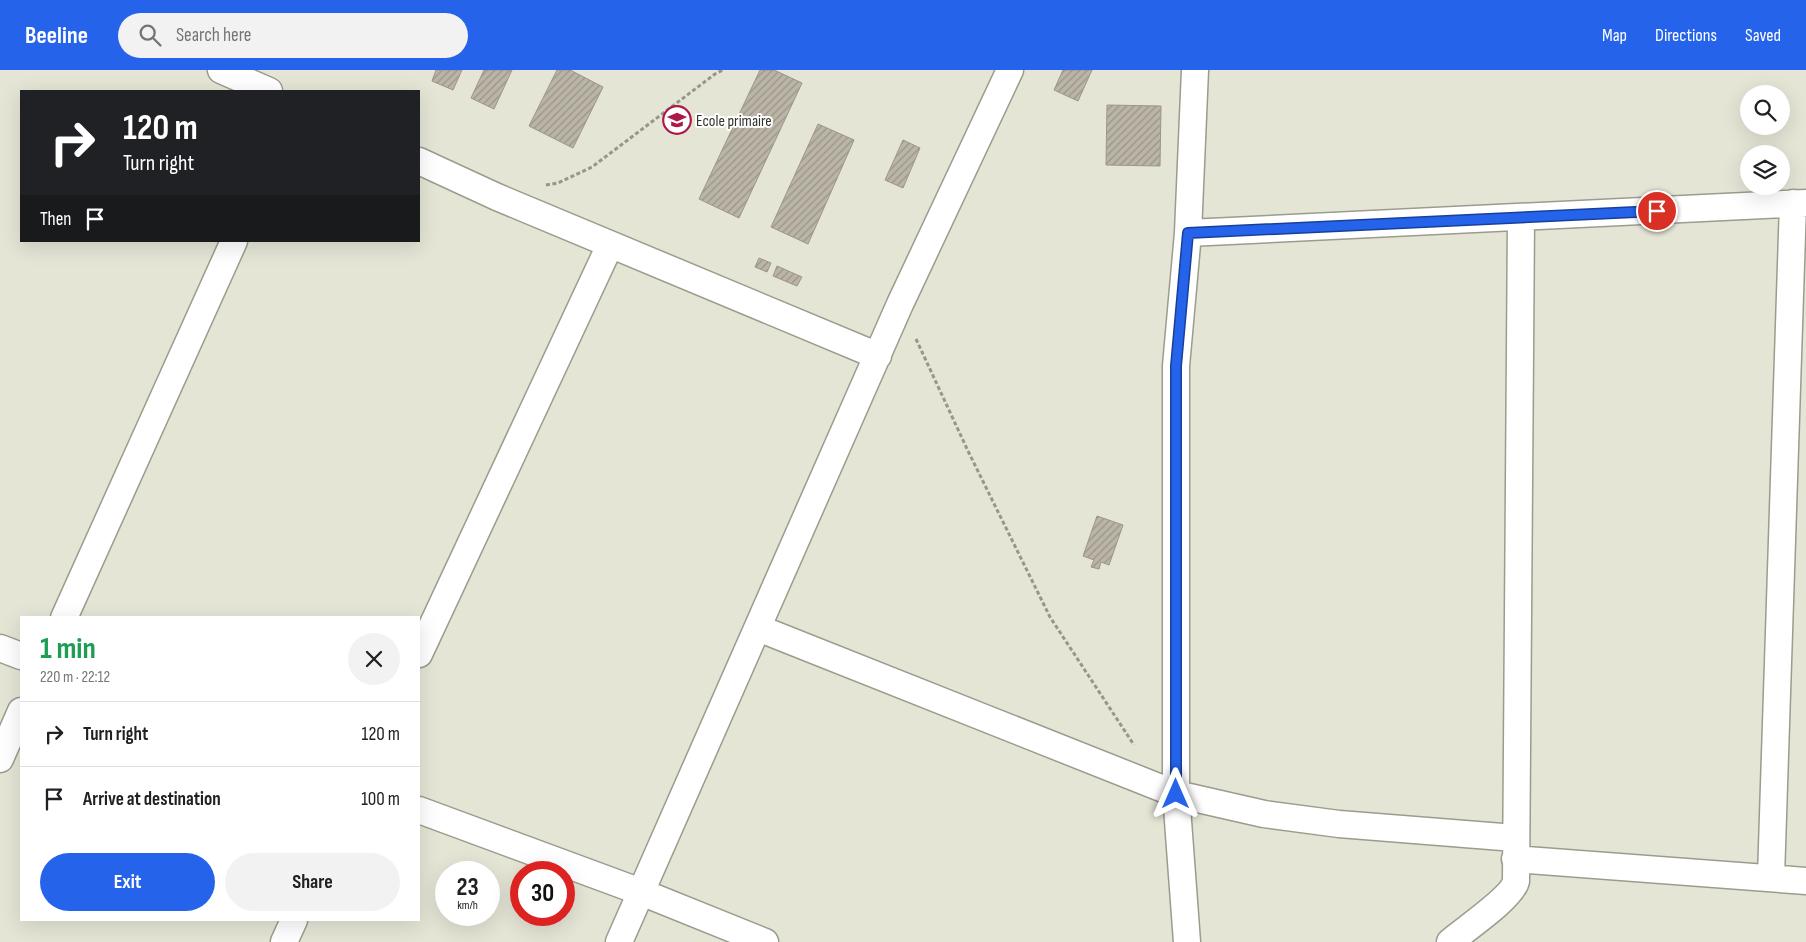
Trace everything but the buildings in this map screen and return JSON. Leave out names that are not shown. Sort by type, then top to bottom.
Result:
[{"type":"street","points":[[221,70],[267,90]]},
{"type":"street","points":[[619,942],[900,304],[1010,70]]},
{"type":"street","points":[[1187,942],[1176,794],[1176,366],[1188,233],[1195,70]]},
{"type":"street","points":[[420,160],[497,197],[878,356]]},
{"type":"street","points":[[1188,233],[1799,203],[1771,877]]},
{"type":"street","points":[[1450,942],[1473,926],[1511,890],[1516,881],[1521,218]]},
{"type":"street","points":[[65,616],[234,242]]},
{"type":"street","points":[[420,652],[610,244]]},
{"type":"street","points":[[758,628],[1176,794],[1264,814],[1515,848],[1806,881]]},
{"type":"street","points":[[0,648],[20,656]]},
{"type":"street","points":[[0,759],[20,713]]},
{"type":"street","points":[[420,810],[641,892],[765,942]]},
{"type":"street","points":[[284,942],[294,921]]},
{"type":"path","points":[[540,187],[558,183],[592,167],[715,74],[723,70]]},
{"type":"path","points":[[900,304],[968,451],[1050,617],[1139,752]]},
{"type":"place","name":"Ecole primaire","points":[[677,120]]},
{"type":"route","points":[[1176,794],[1176,366],[1188,233],[1657,211]]}]
